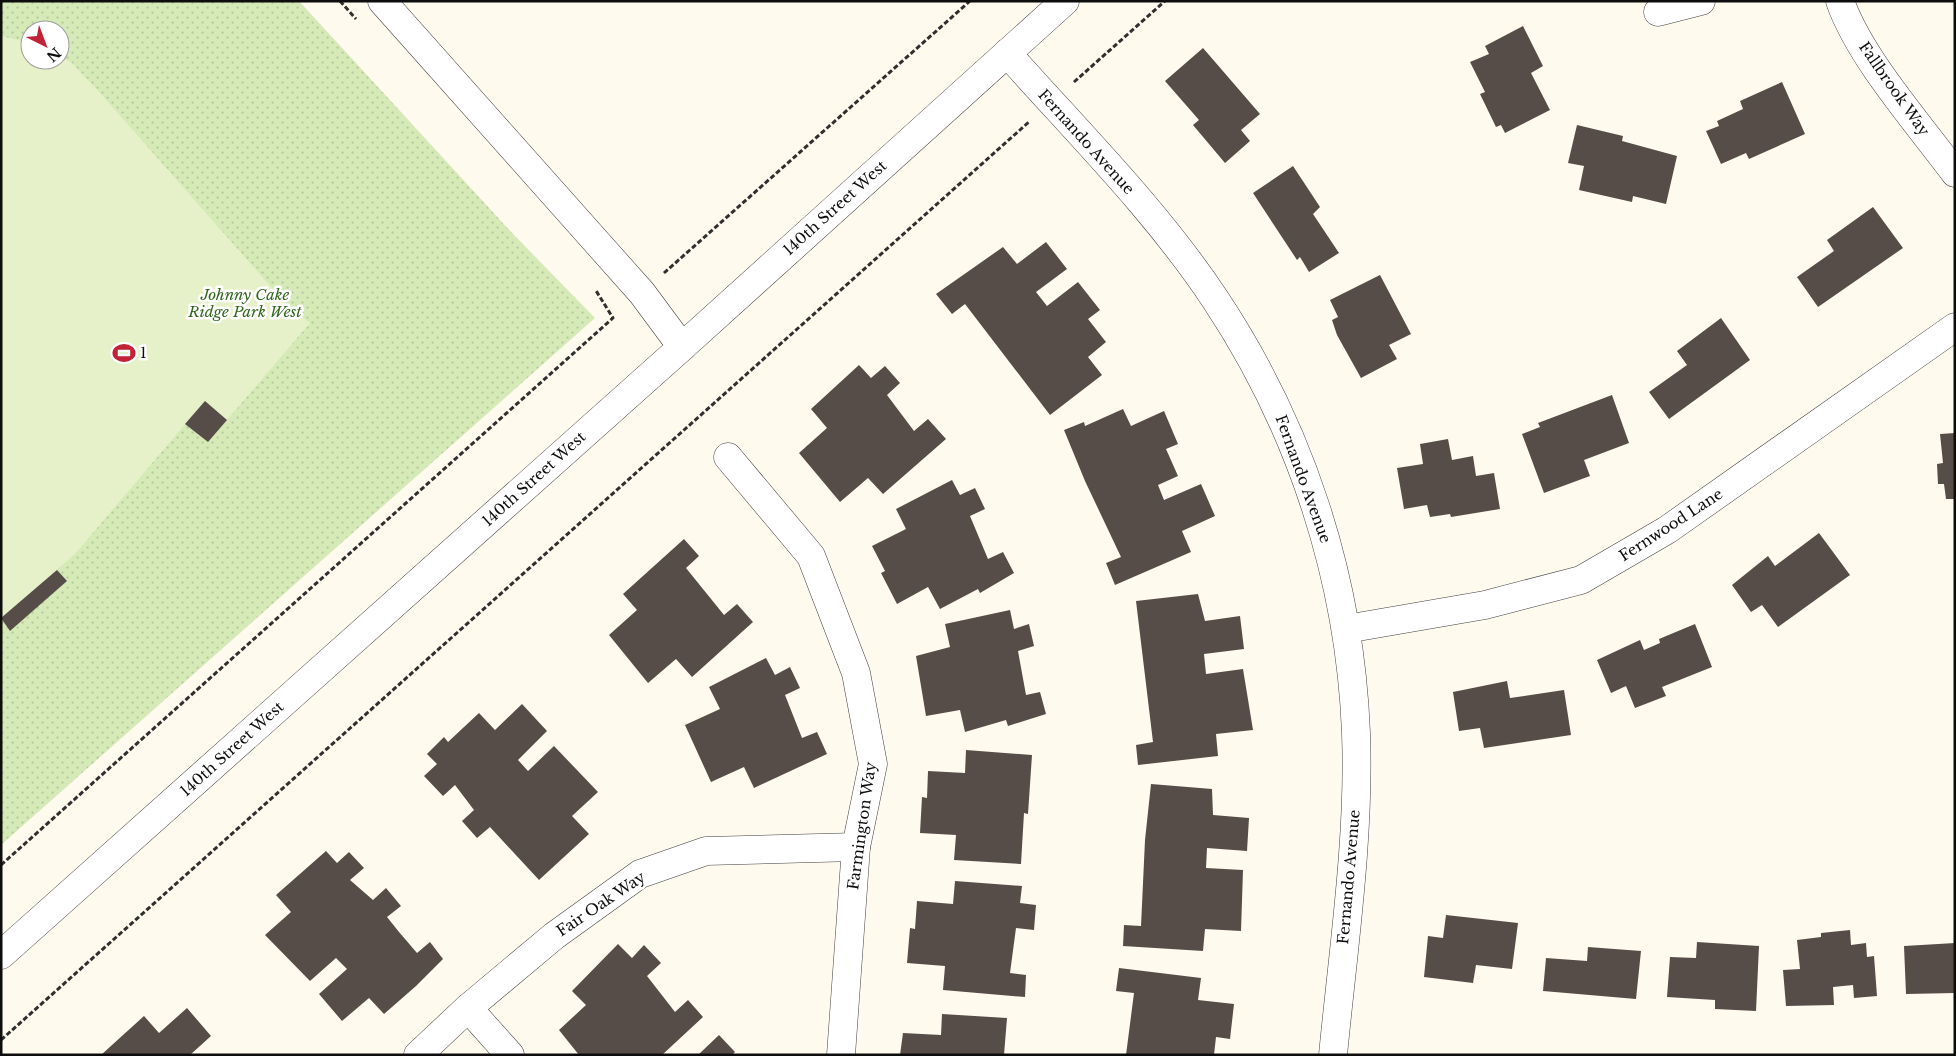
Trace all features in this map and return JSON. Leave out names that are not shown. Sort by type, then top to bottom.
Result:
[{"type":"street","points":[[382,1],[642,292],[682,347]]},
{"type":"street","name":"140th Street West","points":[[1,955],[682,347],[1065,1]]},
{"type":"street","points":[[1658,12],[1701,1]]},
{"type":"street","name":"Fallbrook Way","points":[[1840,1],[1845,16],[1874,64],[1955,173]]},
{"type":"street","name":"Fernando Avenue","points":[[1007,53],[1182,252],[1216,299],[1274,401],[1318,510],[1333,566],[1346,629],[1356,726],[1356,787],[1353,840],[1333,1055]]},
{"type":"street","name":"Fernwood Lane","points":[[1346,629],[1485,606],[1581,580],[1667,530],[1955,327]]},
{"type":"street","name":"Farmington Way","points":[[728,457],[811,556],[856,673],[873,764],[856,847],[841,1055]]},
{"type":"street","name":"Fair Oak Way","points":[[418,1055],[468,1008],[554,936],[640,874],[706,851],[856,847]]},
{"type":"street","points":[[468,1008],[510,1055]]},
{"type":"path","points":[[340,1],[360,24]]},
{"type":"path","points":[[1,865],[970,1]]},
{"type":"path","points":[[1,1040],[1165,1]]},
{"type":"path","points":[[592,283],[613,318]]},
{"type":"green space","name":"Johnny Cake Ridge Park West","points":[[1,1],[299,1],[514,235],[595,318],[1,845]]},
{"type":"green space","name":"1","points":[[1,36],[20,41],[20,70],[70,70],[71,62],[287,305],[310,323],[227,420],[204,402],[75,554],[1,618]]},
{"type":"building","points":[[1523,26],[1543,66],[1531,73],[1550,110],[1505,133],[1501,125],[1496,127],[1480,94],[1485,92],[1470,62],[1489,54],[1485,46]]},
{"type":"building","points":[[1203,48],[1260,114],[1241,130],[1250,141],[1225,163],[1193,125],[1199,120],[1165,81]]},
{"type":"building","points":[[1782,82],[1805,134],[1749,159],[1746,153],[1721,164],[1706,131],[1719,126],[1717,121],[1743,109],[1740,101]]},
{"type":"building","points":[[1577,125],[1623,136],[1622,141],[1677,156],[1666,204],[1633,196],[1632,202],[1579,190],[1584,166],[1568,163]]},
{"type":"building","points":[[1293,166],[1320,207],[1313,214],[1339,253],[1309,272],[1300,257],[1297,260],[1253,193]]},
{"type":"building","points":[[1873,207],[1903,248],[1818,307],[1797,277],[1834,251],[1827,240]]},
{"type":"building","points":[[1046,242],[1067,269],[1036,292],[1047,306],[1078,282],[1100,310],[1088,319],[1106,342],[1088,357],[1102,375],[1050,415],[965,304],[952,314],[936,294],[1003,247],[1017,264]]},
{"type":"building","points":[[1380,275],[1411,334],[1389,345],[1397,359],[1361,378],[1337,335],[1332,320],[1338,317],[1330,300]]},
{"type":"building","points":[[1721,318],[1750,360],[1669,419],[1649,392],[1687,365],[1677,351]]},
{"type":"building","points":[[859,365],[871,378],[885,366],[900,383],[887,395],[914,431],[928,419],[946,439],[883,494],[868,478],[840,502],[799,453],[827,428],[811,409]]},
{"type":"building","points":[[1612,395],[1629,443],[1584,460],[1590,476],[1544,493],[1522,434],[1540,427],[1538,423]]},
{"type":"building","points":[[205,401],[227,420],[208,442],[185,424]]},
{"type":"building","points":[[1123,409],[1131,426],[1164,411],[1178,444],[1166,449],[1178,476],[1158,485],[1164,500],[1201,484],[1215,516],[1182,531],[1191,552],[1115,585],[1106,563],[1121,557],[1085,481],[1064,430],[1084,422],[1085,426]]},
{"type":"building","points":[[1955,433],[1955,499],[1946,499],[1944,484],[1938,484],[1937,464],[1943,463],[1940,434]]},
{"type":"building","points":[[1448,439],[1452,460],[1473,456],[1476,476],[1494,473],[1500,509],[1451,517],[1450,514],[1430,517],[1427,505],[1404,509],[1397,468],[1423,464],[1420,444]]},
{"type":"building","points":[[952,480],[960,495],[975,488],[985,509],[970,516],[988,559],[1003,552],[1014,573],[980,593],[978,589],[940,609],[928,587],[897,604],[881,573],[885,571],[872,546],[906,529],[896,509]]},
{"type":"building","points":[[1819,533],[1850,575],[1778,627],[1762,605],[1751,612],[1732,585],[1768,556],[1775,566]]},
{"type":"building","points":[[684,539],[699,556],[686,568],[724,615],[737,604],[753,622],[692,677],[676,659],[648,683],[609,635],[637,610],[623,594]]},
{"type":"building","points":[[57,570],[67,581],[10,631],[1,618]]},
{"type":"building","points":[[1198,594],[1205,621],[1240,616],[1244,649],[1204,654],[1206,674],[1243,669],[1253,730],[1216,734],[1218,756],[1138,765],[1136,745],[1153,742],[1136,601]]},
{"type":"building","points":[[1010,610],[1014,629],[1029,624],[1034,646],[1018,651],[1026,695],[1040,692],[1046,714],[1008,726],[1006,720],[965,732],[960,710],[926,716],[916,656],[950,647],[945,624]]},
{"type":"building","points":[[1695,624],[1712,667],[1662,687],[1666,696],[1635,708],[1626,686],[1611,693],[1597,660],[1640,640],[1644,650],[1660,643],[1659,639]]},
{"type":"building","points":[[766,658],[775,675],[790,667],[800,688],[785,695],[802,738],[817,732],[827,754],[754,788],[744,767],[711,782],[685,725],[720,709],[709,687]]},
{"type":"building","points":[[1507,681],[1510,698],[1564,690],[1571,735],[1484,748],[1480,728],[1459,731],[1453,692]]},
{"type":"building","points":[[522,704],[547,731],[518,760],[528,771],[554,746],[598,792],[572,816],[589,834],[539,880],[490,827],[477,838],[462,821],[474,810],[455,785],[443,796],[424,776],[437,764],[427,754],[444,737],[448,742],[479,713],[495,730]]},
{"type":"building","points":[[966,750],[1032,755],[1028,814],[1024,813],[1021,864],[954,860],[956,835],[920,833],[922,797],[927,798],[928,771],[965,773]]},
{"type":"building","points":[[1151,784],[1212,789],[1213,815],[1249,818],[1247,851],[1207,848],[1206,868],[1243,870],[1241,931],[1205,929],[1203,951],[1123,946],[1124,925],[1141,926],[1145,840]]},
{"type":"building","points":[[326,851],[337,863],[349,852],[364,868],[350,880],[373,900],[386,888],[401,906],[387,917],[399,932],[417,953],[430,942],[443,959],[384,1014],[369,998],[342,1021],[319,994],[347,969],[336,958],[310,981],[265,935],[291,912],[276,895]]},
{"type":"building","points":[[955,881],[1022,886],[1020,903],[1036,905],[1034,930],[1016,928],[1010,973],[1026,975],[1025,997],[943,990],[945,966],[907,963],[910,928],[915,929],[917,901],[953,904]]},
{"type":"building","points":[[1446,915],[1518,923],[1512,969],[1476,965],[1473,983],[1424,977],[1428,936],[1443,938]]},
{"type":"building","points":[[1850,930],[1851,945],[1866,943],[1867,957],[1874,956],[1877,996],[1854,998],[1853,985],[1833,987],[1834,1005],[1786,1006],[1783,970],[1800,969],[1797,940],[1821,937],[1821,933]]},
{"type":"building","points":[[1697,942],[1759,946],[1756,1011],[1715,1009],[1715,1000],[1667,997],[1670,957],[1696,958]]},
{"type":"building","points":[[1955,943],[1955,993],[1906,994],[1904,946]]},
{"type":"building","points":[[618,944],[632,958],[644,945],[661,963],[647,976],[675,1012],[688,1000],[703,1017],[662,1055],[579,1055],[559,1030],[586,1005],[572,991]]},
{"type":"building","points":[[1588,947],[1641,951],[1636,999],[1543,991],[1546,958],[1587,961]]},
{"type":"building","points":[[1119,968],[1201,978],[1198,1000],[1234,1004],[1230,1039],[1216,1037],[1214,1055],[1126,1055],[1134,993],[1116,991]]},
{"type":"building","points":[[187,1008],[211,1036],[190,1055],[101,1055],[144,1016],[159,1033]]},
{"type":"building","points":[[942,1014],[1007,1018],[1004,1055],[900,1055],[903,1033],[941,1035]]},
{"type":"building","points":[[719,1035],[735,1052],[732,1055],[698,1055]]},
{"type":"place","name":"1","points":[[124,353]]}]
